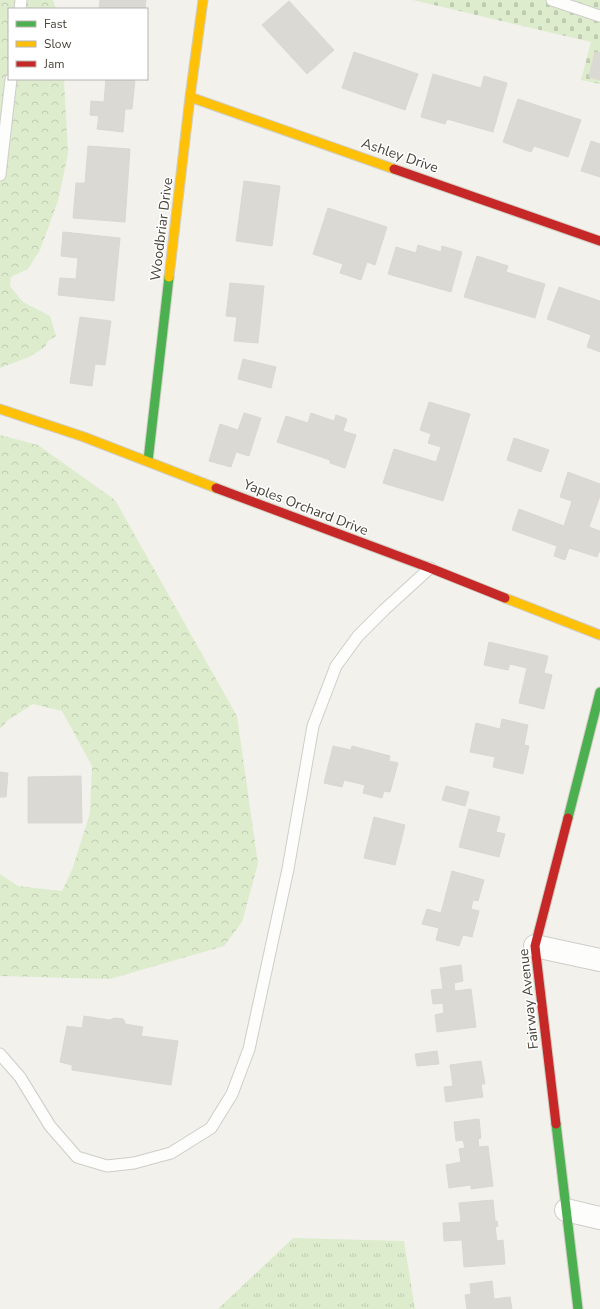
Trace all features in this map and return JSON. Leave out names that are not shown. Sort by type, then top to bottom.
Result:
[{"type":"street","name":"Woodbriar Drive","points":[[148,461],[190,96],[203,0]]},
{"type":"street","name":"Ashley Drive","points":[[190,96],[600,241]]},
{"type":"street","name":"Yaples Orchard Drive","points":[[0,409],[84,437],[148,461],[271,509],[430,568],[600,635]]},
{"type":"street","name":"Fairway Avenue","points":[[578,1309],[535,946],[600,692]]},
{"type":"street","points":[[535,946],[600,960]]},
{"type":"street","points":[[566,1210],[600,1218]]},
{"type":"lane","points":[[552,0],[600,16]]},
{"type":"lane","points":[[0,175],[11,80]]},
{"type":"lane","points":[[0,1054],[20,1077],[50,1126],[77,1157],[108,1166],[134,1163],[171,1153],[211,1128],[232,1094],[249,1049],[288,869],[313,726],[336,666],[358,636],[430,568]]},
{"type":"green space","points":[[0,0],[53,0],[56,8],[8,8],[8,80],[64,80],[68,154],[58,201],[40,250],[28,269],[11,277],[10,286],[23,302],[50,316],[56,336],[48,341],[45,347],[29,357],[0,368]]},
{"type":"green space","points":[[413,0],[600,0],[600,84],[581,80],[591,42]]},
{"type":"green space","points":[[0,435],[38,445],[115,500],[237,716],[258,864],[242,922],[224,946],[110,979],[0,976],[0,874],[18,886],[62,891],[72,870],[90,813],[92,766],[62,711],[33,704],[8,720],[0,729]]},
{"type":"green space","points":[[293,1238],[404,1241],[415,1309],[218,1309]]},
{"type":"building","points":[[100,0],[146,0],[145,8],[99,8]]},
{"type":"building","points":[[289,1],[334,50],[307,74],[262,25]]},
{"type":"building","points":[[354,52],[418,74],[405,110],[342,88]]},
{"type":"building","points":[[595,52],[600,53],[600,80],[589,77]]},
{"type":"building","points":[[433,74],[481,88],[484,76],[507,83],[493,132],[447,119],[445,124],[421,117]]},
{"type":"building","points":[[106,80],[135,80],[132,109],[125,109],[123,132],[97,129],[99,116],[90,115],[91,101],[104,102]]},
{"type":"building","points":[[518,99],[581,120],[568,157],[534,146],[531,152],[503,142]]},
{"type":"building","points":[[591,141],[600,144],[600,177],[581,171]]},
{"type":"building","points":[[88,146],[130,149],[125,222],[73,218],[76,183],[85,183]]},
{"type":"building","points":[[244,181],[280,186],[272,246],[236,241]]},
{"type":"building","points":[[328,208],[387,227],[375,265],[367,262],[361,280],[340,273],[343,264],[313,254]]},
{"type":"building","points":[[63,232],[120,238],[114,301],[58,295],[60,278],[76,279],[78,258],[61,256]]},
{"type":"building","points":[[418,245],[441,252],[442,246],[462,252],[451,292],[388,274],[396,247],[416,253]]},
{"type":"building","points":[[477,256],[508,266],[506,272],[545,284],[535,318],[464,297]]},
{"type":"building","points":[[230,283],[264,286],[258,343],[234,341],[237,317],[226,316]]},
{"type":"building","points":[[559,287],[600,301],[600,352],[587,347],[591,335],[547,319]]},
{"type":"building","points":[[80,317],[111,321],[105,365],[95,364],[92,386],[70,383]]},
{"type":"building","points":[[243,359],[276,367],[271,388],[238,379]]},
{"type":"building","points":[[429,402],[470,414],[443,501],[383,483],[394,449],[436,462],[441,447],[428,443],[431,434],[420,430]]},
{"type":"building","points":[[244,413],[261,418],[249,456],[236,452],[231,467],[209,461],[220,424],[238,430]]},
{"type":"building","points":[[311,413],[334,421],[336,415],[347,419],[343,431],[356,435],[345,468],[330,463],[330,460],[277,442],[286,416],[308,423]]},
{"type":"building","points":[[514,438],[549,450],[541,472],[507,460]]},
{"type":"building","points":[[568,472],[600,484],[600,496],[589,527],[600,531],[600,550],[597,557],[569,548],[565,560],[554,556],[557,546],[512,530],[519,509],[564,526],[572,501],[560,497]]},
{"type":"building","points":[[489,642],[548,656],[544,673],[552,675],[544,709],[519,703],[527,668],[510,664],[508,670],[484,665]]},
{"type":"building","points":[[502,719],[528,725],[524,745],[529,746],[523,774],[493,767],[495,757],[470,752],[476,723],[500,729]]},
{"type":"building","points":[[333,746],[351,750],[352,746],[390,756],[389,761],[398,763],[390,792],[384,791],[382,798],[363,793],[365,785],[344,780],[342,787],[324,783]]},
{"type":"building","points":[[0,772],[8,773],[6,797],[0,797]]},
{"type":"building","points":[[81,776],[82,823],[28,823],[28,777]]},
{"type":"building","points":[[446,786],[469,792],[465,806],[442,800]]},
{"type":"building","points":[[469,809],[500,817],[496,832],[505,834],[499,857],[459,847]]},
{"type":"building","points":[[374,817],[405,825],[395,865],[364,858]]},
{"type":"building","points":[[452,871],[484,880],[478,901],[473,900],[471,909],[479,911],[472,937],[463,935],[459,946],[436,940],[439,928],[422,924],[427,909],[441,913]]},
{"type":"building","points":[[461,965],[463,981],[454,983],[455,991],[471,989],[476,1027],[437,1032],[435,1015],[444,1013],[443,1003],[433,1004],[431,990],[443,989],[440,968]]},
{"type":"building","points":[[84,1016],[110,1020],[114,1018],[123,1019],[125,1024],[143,1027],[141,1036],[178,1041],[171,1085],[72,1070],[72,1065],[60,1062],[67,1026],[82,1028]]},
{"type":"building","points":[[437,1051],[439,1064],[417,1066],[415,1054]]},
{"type":"building","points":[[481,1061],[485,1084],[481,1084],[483,1097],[446,1102],[444,1087],[453,1086],[450,1065]]},
{"type":"building","points":[[479,1119],[481,1138],[478,1139],[479,1147],[488,1146],[493,1186],[471,1189],[471,1185],[449,1188],[446,1165],[461,1162],[459,1149],[465,1148],[463,1140],[456,1141],[454,1122]]},
{"type":"building","points":[[493,1200],[495,1221],[497,1221],[498,1226],[495,1227],[497,1241],[503,1240],[505,1264],[464,1267],[462,1240],[444,1241],[443,1223],[461,1222],[459,1203]]},
{"type":"building","points":[[492,1281],[494,1299],[510,1297],[512,1309],[467,1309],[465,1295],[471,1294],[470,1284]]},
{"type":"traffic: fast","points":[[148,461],[169,277]]},
{"type":"traffic: fast","points":[[568,818],[600,692]]},
{"type":"traffic: fast","points":[[556,1124],[578,1309]]},
{"type":"traffic: slow","points":[[169,277],[203,0]]},
{"type":"traffic: slow","points":[[190,97],[394,169]]},
{"type":"traffic: slow","points":[[0,409],[84,437],[216,488]]},
{"type":"traffic: slow","points":[[505,598],[600,635]]},
{"type":"traffic: jam","points":[[394,169],[600,241]]},
{"type":"traffic: jam","points":[[216,488],[430,568],[505,598]]},
{"type":"traffic: jam","points":[[556,1124],[535,946],[568,818]]}]
